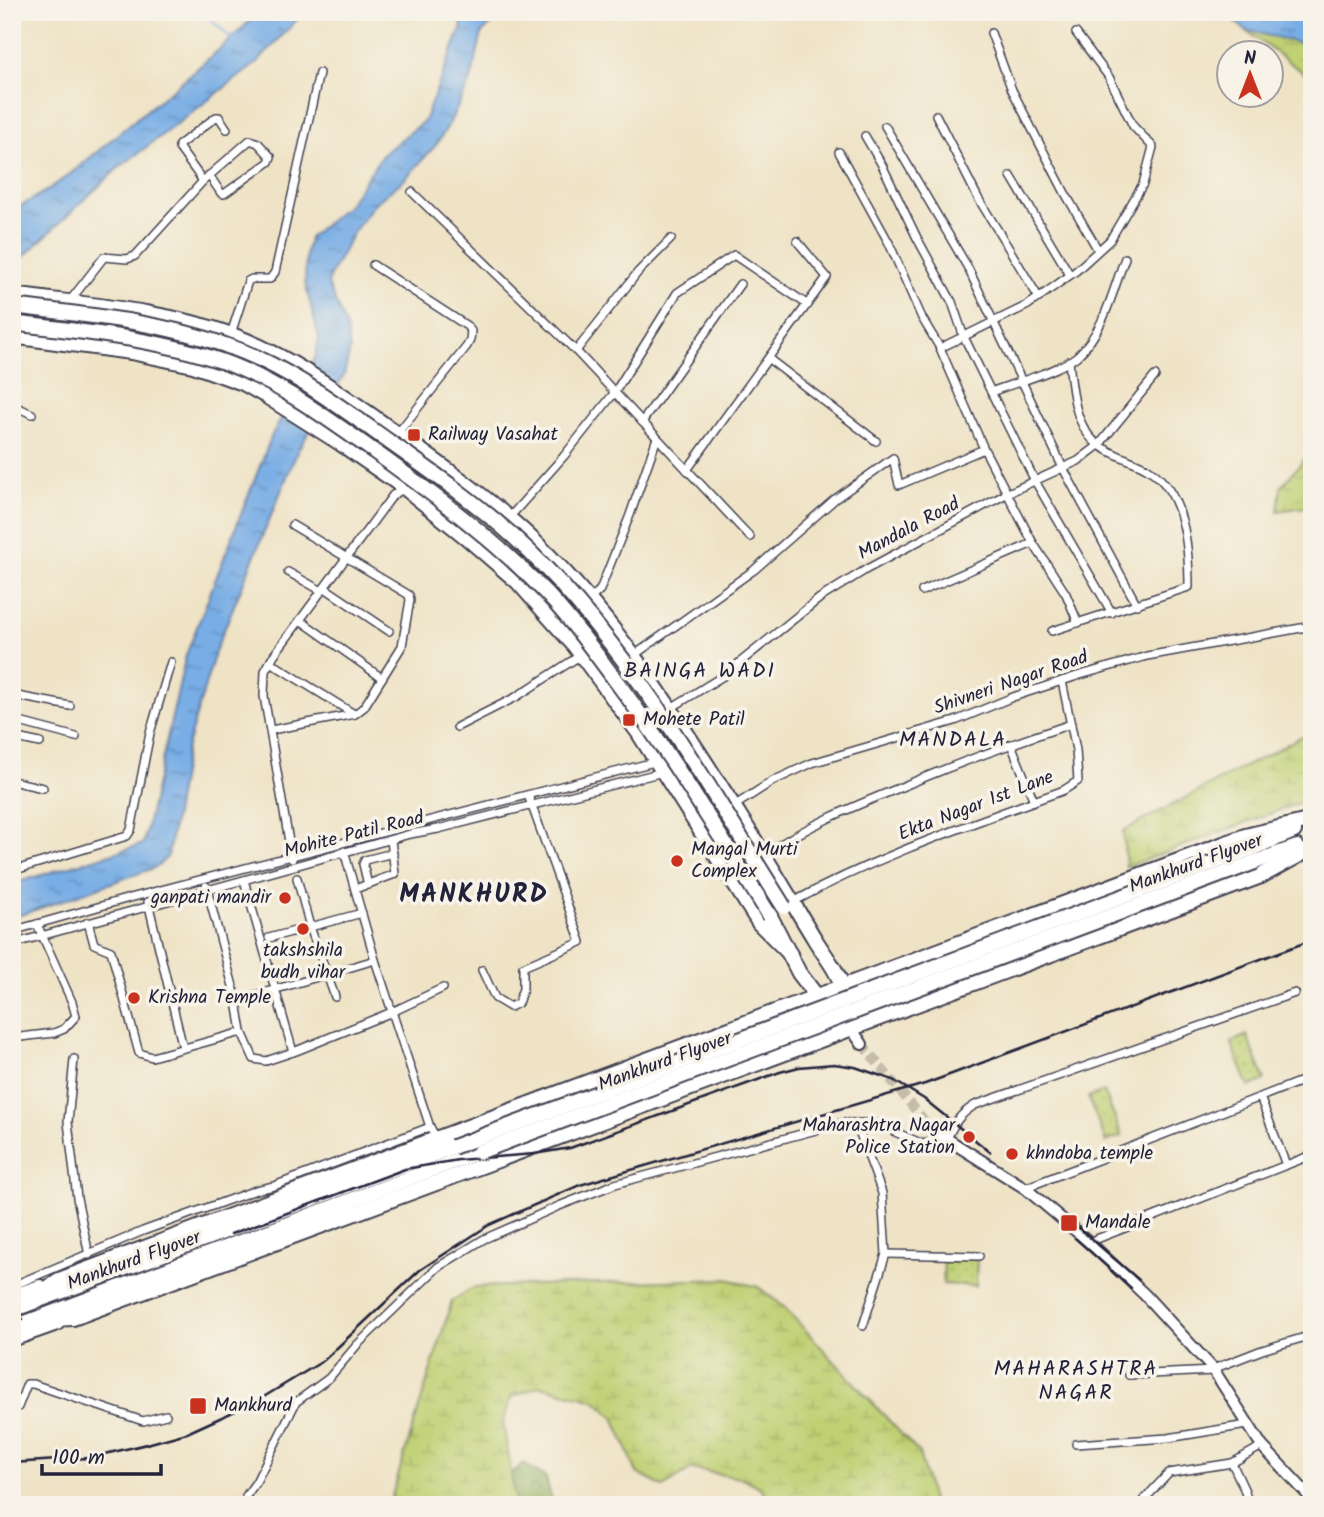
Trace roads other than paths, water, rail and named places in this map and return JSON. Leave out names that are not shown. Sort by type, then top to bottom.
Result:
[{"type":"highway","points":[[12,295],[137,312],[204,326],[231,335],[289,362],[363,409],[432,458],[508,519],[547,555],[589,600],[671,708],[764,855],[789,905]]},
{"type":"highway","points":[[12,306],[136,322],[228,345],[283,371],[357,418],[434,474],[513,537],[589,617],[662,715],[814,939],[842,986],[851,1028]]},
{"type":"highway","points":[[131,352],[137,312]]},
{"type":"highway","points":[[12,323],[133,339],[196,353],[235,367],[273,385],[337,426],[424,488],[502,549],[548,595],[584,637],[648,725],[770,916],[799,973],[815,997],[851,1028]]},
{"type":"highway","points":[[12,336],[131,352],[218,373],[266,396],[405,488],[493,559],[558,625],[638,732],[759,923],[790,954]]},
{"type":"highway","points":[[66,1299],[274,1192],[443,1136],[1245,836],[1312,822]]},
{"type":"highway","name":"Mankhurd Flyover","points":[[16,1298],[66,1299],[479,1152],[1253,856],[1312,822]]},
{"type":"highway","name":"Mankhurd Flyover","points":[[34,1326],[66,1299],[416,1161],[443,1136],[1253,856],[1312,842]]},
{"type":"highway","points":[[66,1299],[851,1028],[1261,876],[1312,848]]},
{"type":"highway","points":[[786,1008],[799,973]]},
{"type":"highway","points":[[12,1328],[34,1326]]},
{"type":"highway","points":[[12,1339],[34,1326]]},
{"type":"street","points":[[991,33],[1012,90],[1098,250]]},
{"type":"street","points":[[940,348],[1039,298],[1070,275],[1110,240],[1143,184],[1153,146],[1133,126],[1109,77],[1076,33]]},
{"type":"street","points":[[231,335],[248,281],[270,279],[275,272],[319,74]]},
{"type":"street","points":[[936,115],[978,198],[1039,298]]},
{"type":"street","points":[[69,303],[104,257],[127,259],[135,256],[206,178],[250,140],[258,143],[271,157],[269,162],[224,194],[221,193],[206,178],[179,148],[179,145],[216,117],[219,117],[227,129]]},
{"type":"street","points":[[885,127],[968,268],[1063,468],[1137,605]]},
{"type":"street","points":[[865,136],[952,302],[964,337],[1035,481],[1112,613]]},
{"type":"street","points":[[839,152],[889,243],[922,318],[940,348],[984,449],[1033,543],[1066,594],[1078,623]]},
{"type":"street","points":[[1011,176],[1070,275]]},
{"type":"street","points":[[412,192],[576,351],[750,537]]},
{"type":"street","points":[[576,351],[638,272],[671,239]]},
{"type":"street","points":[[687,470],[827,277],[797,241]]},
{"type":"street","points":[[508,519],[564,456],[613,390],[677,293],[734,255],[808,305]]},
{"type":"street","points":[[991,392],[1076,356],[1095,332],[1125,258]]},
{"type":"street","points":[[373,265],[471,331],[467,346],[397,433]]},
{"type":"street","points":[[642,422],[740,284]]},
{"type":"street","points":[[769,359],[876,441]]},
{"type":"street","points":[[1052,631],[1189,587],[1183,527],[1175,499],[1164,483],[1150,470],[1099,445],[1078,414],[1069,361]]},
{"type":"street","name":"Mandala Road","points":[[671,708],[723,676],[820,598],[867,569],[1008,493],[1078,461],[1099,445],[1155,376]]},
{"type":"street","points":[[12,405],[32,414]]},
{"type":"street","points":[[589,600],[600,590],[657,438]]},
{"type":"street","points":[[632,657],[754,570],[835,499],[893,458],[900,485],[984,449]]},
{"type":"street","points":[[293,866],[264,696],[265,671],[393,495],[405,488],[432,458]]},
{"type":"street","points":[[271,730],[355,714],[364,706],[402,646],[410,600],[409,596],[292,526]]},
{"type":"street","points":[[922,591],[1033,543]]},
{"type":"street","points":[[288,572],[324,590],[389,632]]},
{"type":"street","points":[[300,620],[382,678]]},
{"type":"street","name":"Shivneri Nagar Road","points":[[733,806],[773,781],[812,763],[955,721],[1013,697],[1062,681],[1147,656],[1312,626]]},
{"type":"street","points":[[457,727],[516,696],[581,655]]},
{"type":"street","points":[[12,870],[127,836],[131,830],[150,733],[172,662]]},
{"type":"street","points":[[270,662],[355,714]]},
{"type":"street","name":"Ekta Nagar 1st Lane","points":[[789,905],[854,871],[1064,790],[1078,781],[1076,750],[1062,681]]},
{"type":"street","points":[[12,695],[70,706]]},
{"type":"street","points":[[12,720],[76,737]]},
{"type":"street","points":[[764,855],[812,825],[929,774],[1071,724]]},
{"type":"street","points":[[12,737],[40,743]]},
{"type":"street","points":[[1011,744],[1034,801]]},
{"type":"street","points":[[12,931],[291,856],[343,848],[528,795],[659,767],[697,748]]},
{"type":"street","name":"Mohite Patil Road","points":[[12,944],[293,866],[343,848],[391,840],[402,832],[531,806],[659,767],[697,748]]},
{"type":"street","points":[[12,781],[43,788]]},
{"type":"street","points":[[482,970],[495,998],[510,1007],[518,1003],[523,989],[523,967],[581,942],[528,795]]},
{"type":"street","points":[[477,808],[479,818]]},
{"type":"street","points":[[355,888],[396,874],[391,840]]},
{"type":"street","points":[[343,848],[393,1012],[443,1136]]},
{"type":"street","points":[[368,885],[363,864],[365,860],[393,853]]},
{"type":"street","points":[[297,878],[310,927],[335,997]]},
{"type":"street","points":[[204,879],[237,1000],[242,1032],[254,1059],[266,1061],[293,1052],[393,1012],[443,988]]},
{"type":"street","points":[[244,880],[293,1052]]},
{"type":"street","points":[[146,894],[183,1048]]},
{"type":"street","points":[[121,901],[125,912]]},
{"type":"street","points":[[269,938],[362,913]]},
{"type":"street","points":[[88,922],[94,944],[111,951],[139,1052],[152,1057],[242,1032]]},
{"type":"street","points":[[12,1038],[54,1033],[64,1029],[76,1016],[37,924]]},
{"type":"street","points":[[253,996],[375,960]]},
{"type":"street","points":[[947,1139],[956,1120],[975,1105],[1295,993]]},
{"type":"street","points":[[851,1028],[862,1044]]},
{"type":"street","points":[[74,1059],[68,1122],[77,1198],[89,1255]]},
{"type":"street","points":[[1025,1188],[1312,1077]]},
{"type":"street","points":[[1260,1097],[1286,1165]]},
{"type":"street","points":[[246,1496],[256,1482],[296,1402],[329,1378],[375,1328],[438,1267],[484,1239],[615,1184],[842,1123],[874,1123],[923,1144],[947,1139]]},
{"type":"street","points":[[856,1123],[882,1193],[886,1254],[863,1326]]},
{"type":"street","points":[[931,1129],[1025,1188],[1089,1242],[1145,1296],[1214,1370],[1262,1446],[1312,1499]]},
{"type":"street","points":[[1089,1242],[1312,1155]]},
{"type":"street","points":[[16,1298],[89,1255],[142,1231],[256,1190],[274,1192]]},
{"type":"street","points":[[886,1254],[979,1256]]},
{"type":"street","points":[[1129,1375],[1214,1370],[1262,1350],[1312,1335]]},
{"type":"street","points":[[18,1407],[23,1390],[27,1384],[33,1384],[143,1421],[166,1415]]},
{"type":"street","points":[[1076,1444],[1168,1438],[1247,1425]]},
{"type":"street","points":[[1139,1505],[1169,1473],[1231,1463],[1262,1446]]},
{"type":"street","points":[[1231,1463],[1245,1490],[1248,1505]]},
{"type":"street","points":[[1145,1497],[1155,1505]]},
{"type":"water","points":[[259,12],[304,12],[257,63],[116,170],[20,260],[12,262],[12,210],[57,184],[85,162],[194,72]]},
{"type":"water","points":[[454,12],[514,12],[496,19],[482,33],[471,80],[437,144],[405,179],[374,204],[353,233],[330,276],[328,284],[346,327],[350,350],[344,375],[298,450],[216,649],[186,750],[168,856],[157,867],[12,918],[12,884],[143,844],[186,655],[272,435],[315,358],[319,338],[305,283],[306,251],[310,237],[348,205],[383,154],[424,121],[462,26]]},
{"type":"water","points":[[1225,12],[1312,12],[1312,46],[1245,30]]},
{"type":"waterway","points":[[203,12],[234,41]]},
{"type":"tunnel","points":[[862,1044],[931,1129]]},
{"type":"railway","points":[[12,1463],[88,1458],[147,1444],[187,1433],[257,1401],[323,1361],[420,1270],[489,1225],[580,1185],[925,1084],[1312,940]]},
{"type":"railway","points":[[231,1234],[405,1169],[458,1160],[534,1154],[570,1148],[799,1067],[834,1064],[855,1067],[893,1080],[924,1099],[990,1152]]},
{"type":"railway","points":[[1073,1223],[1139,1280]]},
{"type":"railway","points":[[1075,1238],[1131,1288]]},
{"type":"railway","points":[[12,1323],[23,1319]]},
{"type":"place","name":"Railway Vasahat","points":[[414,435]]},
{"type":"place","name":"Mohete Patil","points":[[629,720]]},
{"type":"place","name":"Mangal Murti Complex","points":[[677,861]]},
{"type":"place","name":"ganpati mandir","points":[[285,898]]},
{"type":"place","name":"takshshila budh vihar","points":[[303,929]]},
{"type":"place","name":"Krishna Temple","points":[[134,998]]},
{"type":"place","name":"Maharashtra Nagar Police Station","points":[[969,1137]]},
{"type":"place","name":"khndoba temple","points":[[1012,1154]]},
{"type":"place","name":"Mandale","points":[[1069,1223]]},
{"type":"place","name":"Mankhurd","points":[[198,1406]]},
{"type":"district","name":"BAINGA WADI","points":[[700,671]]},
{"type":"district","name":"MANDALA","points":[[953,740]]},
{"type":"district","name":"MANKHURD","points":[[474,895]]},
{"type":"district","name":"MAHARASHTRA NAGAR","points":[[1076,1381]]}]
